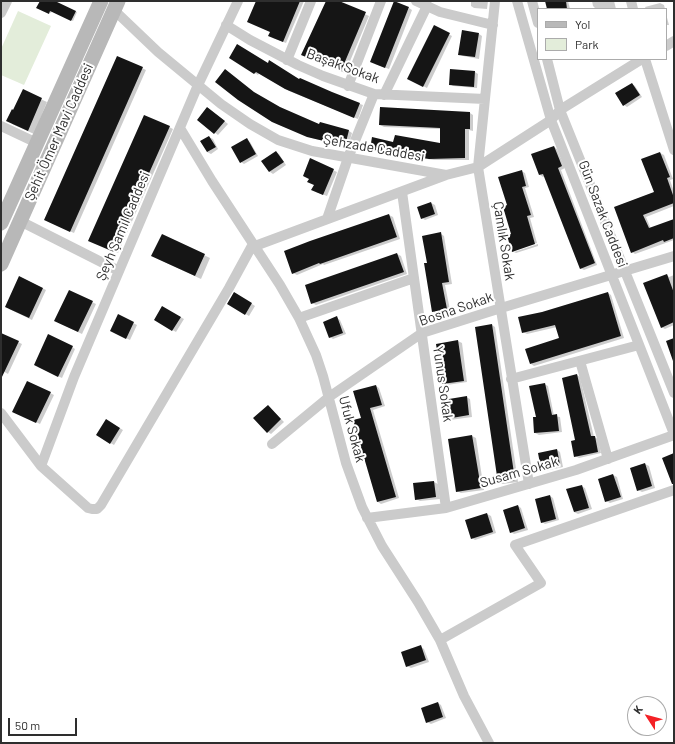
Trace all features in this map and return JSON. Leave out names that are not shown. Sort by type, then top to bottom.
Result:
[{"type":"main road","name":"Şehit Ömer Mavi Caddesi","points":[[1,223],[101,1]]},
{"type":"main road","name":"Şehit Ömer Mavi Caddesi","points":[[1,264],[116,5]]},
{"type":"street","points":[[1,12],[7,1]]},
{"type":"street","name":"Şeyh Şamil Caddesi","points":[[41,466],[74,377],[198,85],[238,1]]},
{"type":"street","points":[[287,60],[311,1]]},
{"type":"street","points":[[348,86],[381,1]]},
{"type":"street","points":[[416,1],[426,4],[440,12],[493,25]]},
{"type":"street","name":"Çamlık Sokak","points":[[495,1],[478,167],[529,484]]},
{"type":"street","name":"Gün Sazak Caddesi","points":[[517,1],[552,120],[674,435]]},
{"type":"street","points":[[532,1],[537,19]]},
{"type":"street","points":[[384,95],[426,4]]},
{"type":"street","name":"Şehzade Caddesi","points":[[116,5],[158,52],[236,115],[278,140],[312,151],[446,175],[478,167],[552,120],[560,110],[640,60]]},
{"type":"street","name":"Başak Sokak","points":[[226,25],[287,60],[348,86],[374,94],[485,99]]},
{"type":"street","name":"Gün Sazak Caddesi","points":[[547,60],[560,110],[674,393]]},
{"type":"street","points":[[646,60],[674,150]]},
{"type":"street","points":[[327,219],[348,158],[374,94]]},
{"type":"street","points":[[1,126],[37,143]]},
{"type":"street","name":"Ufuk Sokak","points":[[180,128],[212,181],[300,318],[316,356],[329,397],[346,463],[353,485],[367,518],[382,546],[418,602],[440,640],[455,676],[489,743]]},
{"type":"street","points":[[1,413],[41,466],[88,508],[94,510],[99,507],[254,245],[446,175]]},
{"type":"street","name":"Yunus Sokak","points":[[402,192],[446,508]]},
{"type":"street","points":[[20,220],[119,271]]},
{"type":"street","name":"Bosna Sokak","points":[[272,444],[329,397],[422,334],[501,308],[612,276],[674,256]]},
{"type":"street","points":[[300,318],[414,278]]},
{"type":"street","points":[[511,379],[639,345]]},
{"type":"street","points":[[580,361],[608,459]]},
{"type":"street","name":"Susam Sokak","points":[[367,518],[446,508],[576,470],[674,435]]},
{"type":"street","points":[[440,640],[541,583],[515,545],[674,490]]},
{"type":"green space","points":[[18,11],[51,26],[24,85],[1,75],[1,49]]},
{"type":"building","points":[[40,1],[55,1],[76,11],[71,21],[50,11],[49,14],[36,8]]},
{"type":"building","points":[[256,1],[300,1],[283,42],[268,36],[270,32],[247,22]]},
{"type":"building","points":[[326,1],[339,1],[366,12],[341,71],[301,55]]},
{"type":"building","points":[[394,1],[409,7],[385,68],[370,62]]},
{"type":"building","points":[[545,1],[566,1],[567,8],[547,8]]},
{"type":"building","points":[[434,25],[450,33],[423,87],[407,79]]},
{"type":"building","points":[[462,30],[479,33],[475,57],[458,55]]},
{"type":"building","points":[[237,44],[268,63],[269,60],[299,79],[300,78],[360,103],[354,118],[285,89],[256,72],[254,74],[229,58]]},
{"type":"building","points":[[117,56],[143,67],[70,232],[44,220]]},
{"type":"building","points":[[225,69],[254,92],[280,107],[319,124],[320,122],[349,130],[345,146],[307,137],[272,122],[238,100],[215,82]]},
{"type":"building","points":[[450,69],[475,71],[474,87],[449,85]]},
{"type":"building","points":[[632,83],[640,95],[623,106],[615,93]]},
{"type":"building","points":[[23,89],[42,98],[28,131],[6,121]]},
{"type":"building","points":[[207,107],[225,121],[214,134],[197,120]]},
{"type":"building","points":[[380,107],[470,112],[470,129],[465,129],[465,158],[429,159],[370,149],[372,137],[393,142],[395,135],[440,143],[440,128],[379,125]]},
{"type":"building","points":[[144,115],[170,126],[114,252],[88,241]]},
{"type":"building","points":[[209,136],[216,147],[207,152],[200,141]]},
{"type":"building","points":[[247,138],[256,154],[240,163],[231,147]]},
{"type":"building","points":[[554,146],[562,166],[558,168],[595,263],[580,269],[543,174],[539,175],[531,154]]},
{"type":"building","points":[[276,151],[284,162],[269,172],[261,161]]},
{"type":"building","points":[[660,152],[670,177],[667,178],[674,198],[674,203],[643,215],[649,228],[674,219],[674,238],[664,242],[663,240],[631,253],[614,207],[654,192],[641,159]]},
{"type":"building","points":[[310,158],[334,169],[323,195],[311,190],[314,185],[307,182],[309,179],[303,176]]},
{"type":"building","points":[[522,170],[526,186],[522,187],[531,215],[527,216],[535,244],[512,252],[507,236],[511,234],[503,207],[507,205],[498,177]]},
{"type":"building","points":[[431,202],[435,214],[421,219],[417,207]]},
{"type":"building","points":[[389,214],[397,237],[320,264],[319,263],[292,274],[284,251]]},
{"type":"building","points":[[441,232],[449,282],[442,283],[447,309],[432,312],[424,263],[427,263],[422,236]]},
{"type":"building","points":[[162,234],[205,254],[195,276],[151,256]]},
{"type":"building","points":[[397,253],[404,272],[311,304],[305,285]]},
{"type":"building","points":[[667,274],[674,293],[674,322],[661,328],[643,283]]},
{"type":"building","points":[[19,276],[43,288],[29,318],[5,307]]},
{"type":"building","points":[[69,290],[93,301],[78,332],[54,321]]},
{"type":"building","points":[[234,292],[252,303],[245,315],[227,304]]},
{"type":"building","points":[[608,292],[621,336],[530,364],[525,349],[559,338],[555,325],[522,333],[518,317],[542,312]]},
{"type":"building","points":[[162,306],[181,317],[172,331],[154,320]]},
{"type":"building","points":[[118,314],[134,322],[126,339],[110,331]]},
{"type":"building","points":[[337,316],[343,333],[329,338],[323,322]]},
{"type":"building","points":[[492,324],[515,480],[498,483],[475,327]]},
{"type":"building","points":[[1,333],[19,341],[1,379]]},
{"type":"building","points":[[48,334],[73,346],[58,377],[34,365]]},
{"type":"building","points":[[674,338],[674,361],[673,361],[666,341]]},
{"type":"building","points":[[458,340],[464,381],[442,384],[436,344]]},
{"type":"building","points":[[577,374],[591,436],[595,436],[598,452],[574,457],[571,441],[575,440],[562,378]]},
{"type":"building","points":[[27,381],[51,392],[36,423],[12,412]]},
{"type":"building","points":[[545,383],[552,415],[557,414],[559,431],[534,433],[533,417],[536,417],[529,386]]},
{"type":"building","points":[[376,385],[382,405],[370,408],[396,497],[377,502],[353,420],[361,418],[353,391]]},
{"type":"building","points":[[467,396],[469,415],[446,419],[443,400]]},
{"type":"building","points":[[268,405],[281,419],[267,433],[253,418]]},
{"type":"building","points":[[106,419],[120,428],[110,444],[96,435]]},
{"type":"building","points":[[472,435],[481,488],[456,492],[448,439]]},
{"type":"building","points":[[557,449],[560,465],[541,469],[538,453]]},
{"type":"building","points":[[674,453],[674,484],[672,484],[662,458]]},
{"type":"building","points":[[645,463],[652,486],[637,491],[630,468]]},
{"type":"building","points":[[613,474],[621,497],[605,502],[598,479]]},
{"type":"building","points":[[434,481],[436,497],[415,500],[413,483]]},
{"type":"building","points":[[582,485],[589,508],[574,512],[566,489]]},
{"type":"building","points":[[550,495],[556,519],[541,523],[535,499]]},
{"type":"building","points":[[518,505],[525,528],[510,533],[503,510]]},
{"type":"building","points":[[487,513],[493,532],[471,539],[465,520]]},
{"type":"building","points":[[421,645],[426,660],[406,667],[401,652]]},
{"type":"building","points":[[438,702],[443,717],[426,723],[421,708]]}]
